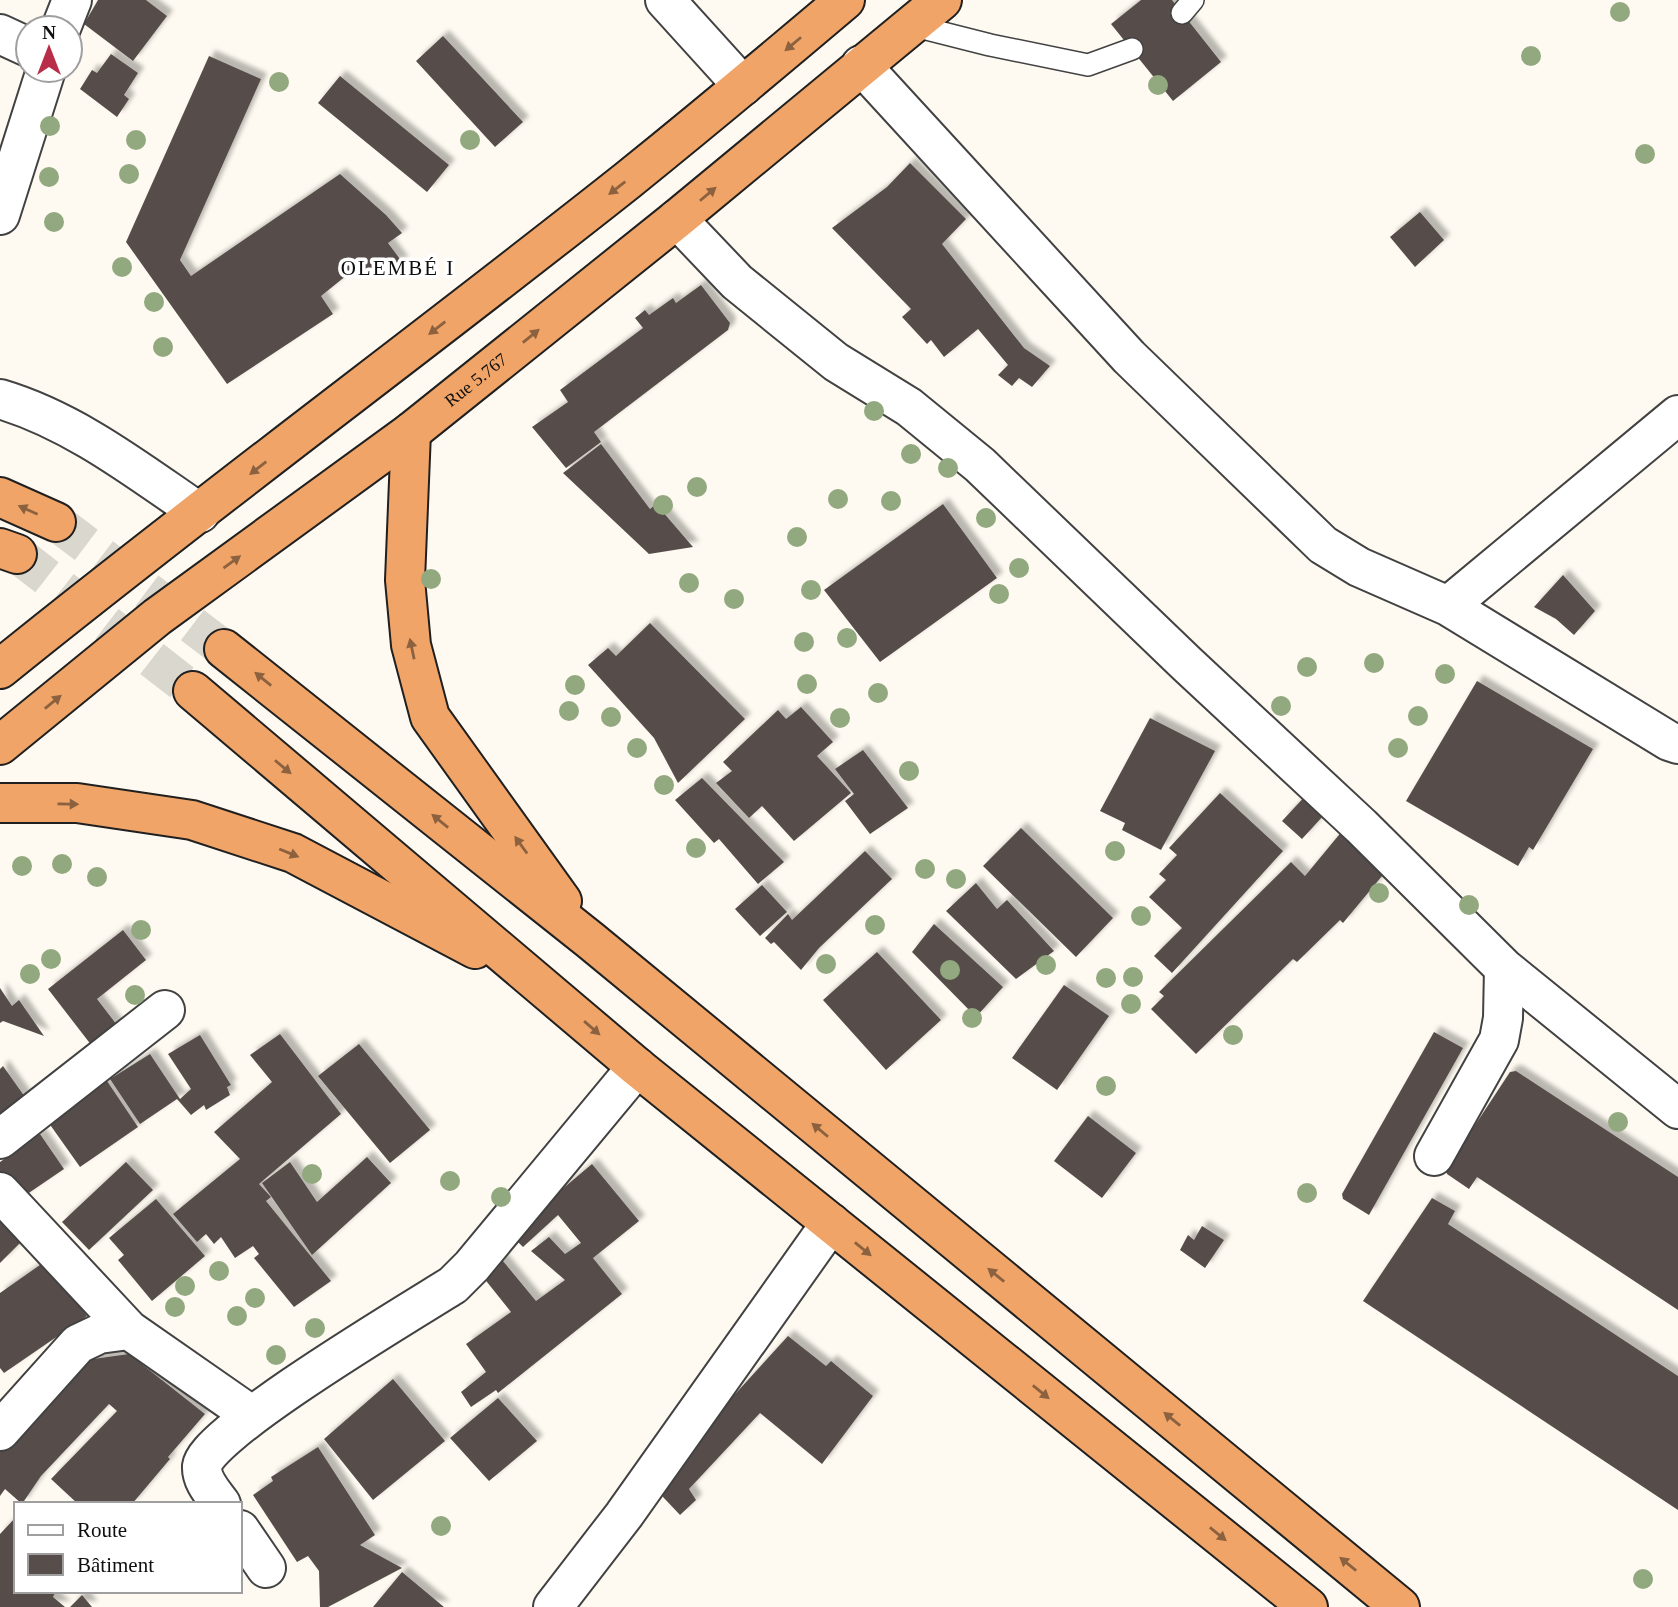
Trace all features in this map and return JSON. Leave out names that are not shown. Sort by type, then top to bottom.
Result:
[{"type":"highway","points":[[0,669],[119,573],[617,188],[845,0]]},
{"type":"highway","name":"Rue 5.767","points":[[0,745],[157,617],[411,432],[677,219],[942,0]]},
{"type":"highway","points":[[411,432],[405,580],[411,645],[430,717],[590,940]]},
{"type":"highway","points":[[0,497],[56,522]]},
{"type":"highway","points":[[224,649],[590,940],[1400,1607]]},
{"type":"highway","points":[[193,691],[637,1067],[1308,1607]]},
{"type":"highway","points":[[0,803],[77,803],[192,820],[293,853],[540,984]]},
{"type":"street","points":[[666,0],[743,86]]},
{"type":"street","points":[[861,65],[1129,357],[1323,545],[1359,567],[1448,606],[1678,744]]},
{"type":"street","points":[[0,215],[42,84]]},
{"type":"street","points":[[677,219],[737,282],[835,362],[909,407],[980,465],[1186,664],[1361,825],[1504,968],[1678,1108]]},
{"type":"street","points":[[0,399],[32,409],[104,447],[200,513]]},
{"type":"street","points":[[1448,606],[1678,415]]},
{"type":"street","points":[[1434,1156],[1499,1041],[1503,1018],[1504,968]]},
{"type":"street","points":[[0,1139],[166,1010]]},
{"type":"street","points":[[220,1502],[205,1480],[202,1466],[207,1454],[251,1415],[453,1285],[472,1266],[637,1067]]},
{"type":"street","points":[[0,1192],[129,1330],[251,1415]]},
{"type":"street","points":[[553,1607],[624,1515],[831,1223]]},
{"type":"street","points":[[0,1431],[78,1343],[99,1334],[129,1330]]},
{"type":"street","points":[[242,1533],[266,1567]]},
{"type":"lane","points":[[911,25],[1088,65],[1132,50]]},
{"type":"building","points":[[98,0],[146,0],[167,16],[133,61],[84,24]]},
{"type":"building","points":[[1141,0],[1172,0],[1221,62],[1173,101],[1111,24]]},
{"type":"building","points":[[443,36],[523,122],[495,147],[416,61]]},
{"type":"building","points":[[111,54],[138,73],[124,95],[129,99],[117,117],[80,89],[92,70],[97,73]]},
{"type":"building","points":[[209,56],[261,79],[180,260],[191,276],[340,174],[402,233],[388,243],[403,263],[352,271],[321,296],[333,314],[227,384],[126,242]]},
{"type":"building","points":[[340,76],[449,165],[427,192],[318,103]]},
{"type":"building","points":[[910,163],[966,219],[942,244],[1024,348],[1050,366],[1032,387],[1019,378],[1012,386],[998,375],[1008,365],[978,329],[944,357],[931,340],[927,344],[902,317],[911,309],[832,228],[887,187]]},
{"type":"building","points":[[1420,212],[1444,240],[1415,267],[1390,237]]},
{"type":"building","points":[[701,285],[730,323],[728,330],[594,432],[601,442],[566,468],[532,427],[568,402],[560,390],[643,328],[635,318],[645,310],[649,315],[673,298],[676,303]]},
{"type":"building","points":[[601,444],[650,509],[656,504],[693,547],[649,554],[563,473]]},
{"type":"building","points":[[943,504],[997,578],[880,662],[824,590]]},
{"type":"building","points":[[1563,575],[1595,611],[1574,635],[1556,619],[1534,607]]},
{"type":"building","points":[[650,623],[745,719],[678,783],[654,738],[588,665],[608,648],[616,656]]},
{"type":"building","points":[[1477,681],[1593,749],[1533,850],[1529,847],[1518,866],[1406,801]]},
{"type":"building","points":[[801,707],[833,742],[817,756],[851,793],[794,841],[762,806],[749,818],[716,783],[732,771],[723,762],[778,710],[786,719]]},
{"type":"building","points":[[1150,718],[1215,751],[1161,850],[1122,830],[1125,823],[1100,811]]},
{"type":"building","points":[[863,750],[908,808],[870,834],[845,801],[854,794],[835,769]]},
{"type":"building","points":[[702,778],[784,862],[758,884],[719,839],[714,843],[675,800]]},
{"type":"building","points":[[1220,793],[1283,851],[1172,973],[1154,956],[1182,928],[1149,897],[1166,880],[1159,874],[1177,855],[1169,848]]},
{"type":"building","points":[[1308,793],[1324,815],[1302,839],[1282,821]]},
{"type":"building","points":[[1021,828],[1113,918],[1076,957],[983,866]]},
{"type":"building","points":[[1343,830],[1387,870],[1343,923],[1340,920],[1297,962],[1293,959],[1196,1054],[1151,1009],[1164,996],[1159,992],[1291,862],[1305,876]]},
{"type":"building","points":[[865,851],[892,879],[819,948],[801,970],[774,942],[771,944],[765,938],[788,914],[792,920]]},
{"type":"building","points":[[976,883],[997,909],[1007,900],[1054,951],[1016,979],[946,911]]},
{"type":"building","points":[[762,885],[787,912],[760,936],[735,909]]},
{"type":"building","points":[[934,924],[1003,987],[976,1017],[912,952]]},
{"type":"building","points":[[123,930],[146,960],[97,999],[117,1025],[92,1046],[48,989]]},
{"type":"building","points":[[877,952],[941,1020],[886,1070],[823,1000]]},
{"type":"building","points":[[1064,985],[1109,1016],[1057,1090],[1012,1058]]},
{"type":"building","points":[[0,988],[12,1006],[19,1000],[44,1036],[3,1021],[0,1023]]},
{"type":"building","points":[[1434,1032],[1463,1048],[1369,1215],[1343,1199],[1342,1194]]},
{"type":"building","points":[[280,1034],[341,1114],[259,1184],[271,1197],[266,1201],[331,1281],[294,1307],[254,1258],[259,1254],[253,1246],[235,1258],[221,1237],[214,1244],[206,1234],[197,1242],[173,1214],[240,1159],[214,1132],[272,1082],[250,1055]]},
{"type":"building","points":[[200,1035],[231,1085],[227,1087],[230,1095],[206,1110],[204,1105],[191,1115],[177,1099],[140,1124],[110,1079],[150,1054],[180,1099],[191,1089],[168,1054]]},
{"type":"building","points":[[359,1044],[430,1130],[390,1163],[318,1076]]},
{"type":"building","points":[[3,1066],[25,1097],[0,1116],[0,1069]]},
{"type":"building","points":[[1516,1071],[1678,1177],[1678,1310],[1477,1177],[1469,1189],[1447,1174],[1446,1169],[1510,1072]]},
{"type":"building","points":[[107,1081],[138,1127],[80,1167],[46,1119]]},
{"type":"building","points":[[1088,1116],[1136,1153],[1102,1198],[1054,1161]]},
{"type":"building","points":[[40,1134],[64,1169],[17,1201],[0,1176],[0,1162]]},
{"type":"building","points":[[367,1157],[391,1183],[312,1255],[262,1183],[290,1162],[317,1202]]},
{"type":"building","points":[[126,1162],[153,1190],[89,1250],[62,1222]]},
{"type":"building","points":[[592,1164],[639,1221],[593,1258],[622,1294],[498,1393],[496,1390],[471,1407],[461,1392],[486,1372],[466,1344],[511,1312],[479,1272],[498,1255],[536,1301],[565,1280],[531,1251],[549,1237],[565,1254],[581,1243],[558,1215],[523,1247],[515,1239],[548,1201]]},
{"type":"building","points":[[1432,1198],[1455,1211],[1448,1224],[1678,1376],[1678,1510],[1363,1301]]},
{"type":"building","points":[[156,1199],[205,1256],[152,1301],[118,1260],[124,1255],[109,1238]]},
{"type":"building","points":[[0,1205],[29,1234],[0,1263]]},
{"type":"building","points":[[1202,1226],[1224,1240],[1205,1268],[1180,1250],[1188,1235],[1194,1240]]},
{"type":"building","points":[[47,1260],[87,1316],[4,1373],[0,1368],[0,1293]]},
{"type":"building","points":[[788,1336],[826,1366],[831,1361],[873,1396],[822,1464],[760,1413],[689,1489],[696,1500],[680,1515],[663,1497],[661,1482],[666,1470]]},
{"type":"building","points":[[129,1354],[205,1414],[134,1502],[76,1502],[51,1479],[117,1411],[109,1404],[41,1476],[23,1502],[5,1489],[0,1496],[0,1445],[72,1362]]},
{"type":"building","points":[[393,1379],[445,1441],[373,1500],[324,1439]]},
{"type":"building","points":[[498,1398],[537,1441],[489,1481],[450,1438]]},
{"type":"building","points":[[318,1447],[375,1535],[360,1545],[402,1568],[328,1607],[320,1607],[319,1571],[308,1556],[297,1562],[253,1495],[273,1481],[271,1477]]},
{"type":"building","points":[[14,1519],[14,1593],[55,1593],[53,1597],[65,1607],[0,1607],[0,1534]]},
{"type":"building","points":[[402,1572],[444,1607],[373,1607]]},
{"type":"building","points":[[82,1595],[92,1607],[70,1607]]},
{"type":"tunnel","points":[[56,522],[224,649]]},
{"type":"tunnel","points":[[17,554],[193,691]]},
{"type":"district","name":"OLEMBÉ I","points":[[398,268]]}]
